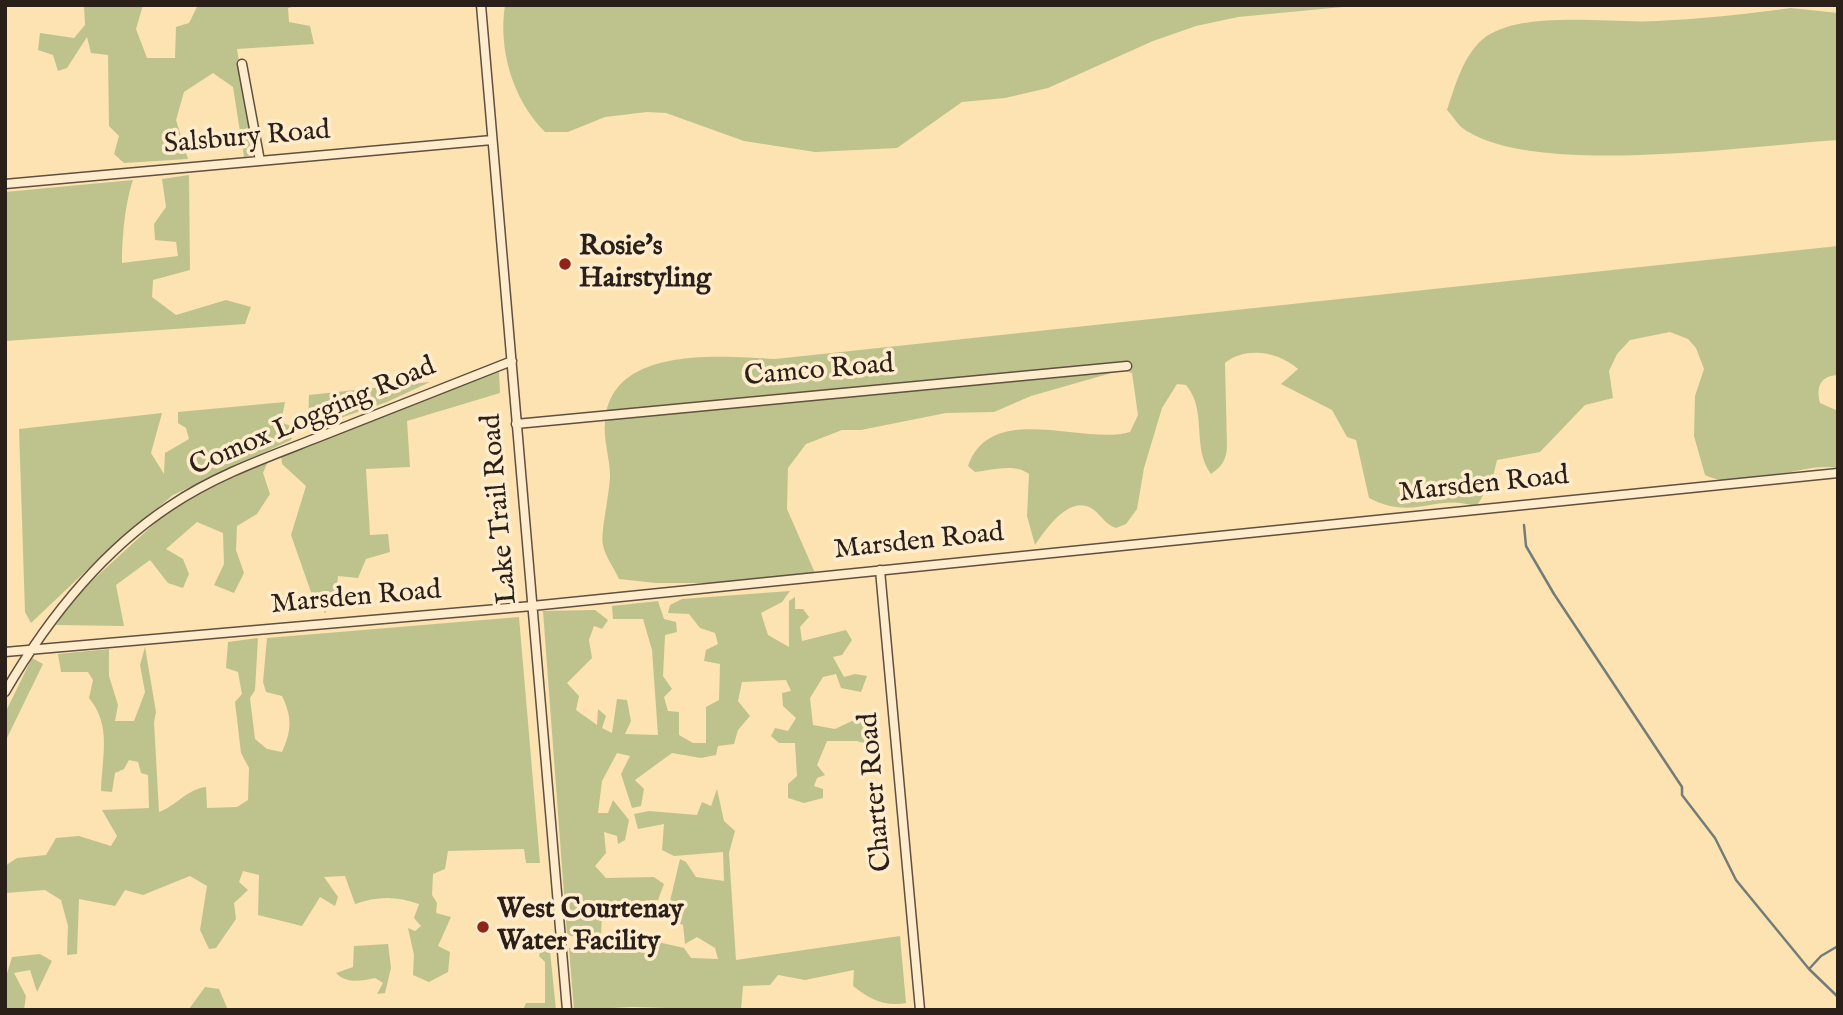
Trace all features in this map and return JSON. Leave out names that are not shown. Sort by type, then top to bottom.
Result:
[{"type":"street","name":"Lake Trail Road","points":[[481,5],[567,1010]]},
{"type":"street","points":[[242,64],[260,161]]},
{"type":"street","name":"Salsbury Road","points":[[5,184],[492,140]]},
{"type":"street","name":"Comox Logging Road","points":[[5,692],[30,650],[76,589],[128,539],[169,506],[223,475],[512,361]]},
{"type":"street","name":"Camco Road","points":[[516,424],[1127,366]]},
{"type":"street","name":"Marsden Road","points":[[5,652],[532,607],[1838,473]]},
{"type":"street","name":"Charter Road","points":[[880,570],[920,1010]]},
{"type":"green space","points":[[84,5],[143,5],[136,29],[147,58],[175,58],[176,27],[189,23],[198,5],[301,5],[288,8],[289,22],[310,26],[314,44],[237,49],[254,154],[244,157],[233,87],[213,73],[184,92],[176,120],[188,159],[124,163],[114,154],[119,136],[109,126],[108,55],[91,53],[87,37],[67,68],[58,71],[53,55],[38,50],[40,33],[74,38],[85,25]]},
{"type":"green space","points":[[505,5],[1363,5],[1238,17],[1196,26],[1153,41],[1048,88],[1005,98],[962,102],[897,148],[815,152],[744,141],[666,113],[647,112],[605,117],[568,132],[545,132],[524,105],[510,73],[504,39]]},
{"type":"green space","points":[[1791,8],[1838,13],[1838,140],[1643,155],[1536,152],[1493,143],[1461,127],[1447,110],[1460,72],[1470,54],[1483,39],[1499,30],[1542,21],[1657,21]]},
{"type":"green space","points":[[189,175],[190,270],[153,280],[152,297],[176,315],[226,300],[251,307],[245,324],[5,341],[5,192],[133,180],[124,221],[122,263],[178,256],[176,242],[155,240],[154,224],[166,207],[162,179]]},
{"type":"green space","points":[[1838,246],[1838,375],[1823,380],[1819,392],[1820,403],[1838,411],[1838,468],[1807,469],[1737,481],[1720,480],[1705,475],[1694,436],[1695,396],[1704,369],[1696,348],[1688,339],[1670,332],[1630,340],[1617,354],[1609,371],[1613,398],[1585,405],[1540,452],[1497,460],[1492,481],[1476,507],[1462,503],[1413,507],[1385,505],[1369,498],[1356,440],[1347,437],[1332,410],[1281,384],[1298,369],[1282,358],[1252,353],[1243,354],[1225,363],[1227,447],[1221,466],[1211,474],[1202,452],[1193,395],[1186,385],[1177,384],[1162,408],[1144,468],[1137,509],[1126,524],[1116,528],[1091,508],[1074,506],[1058,516],[1035,545],[1027,516],[1029,474],[1010,468],[975,472],[968,466],[980,446],[997,435],[1017,430],[1111,435],[1130,432],[1138,415],[1132,373],[1122,370],[1031,396],[994,412],[946,413],[861,430],[842,430],[806,444],[788,468],[787,509],[815,573],[815,583],[656,583],[619,579],[603,545],[610,476],[605,422],[611,397],[626,379],[646,367],[671,360],[698,357],[775,359]]},
{"type":"green space","points":[[499,372],[500,393],[407,421],[410,467],[366,469],[370,535],[388,534],[390,552],[366,559],[358,578],[338,576],[336,598],[325,613],[312,595],[291,535],[306,486],[282,464],[281,453]]},
{"type":"green space","points":[[430,382],[387,402],[308,429],[309,395]]},
{"type":"green space","points":[[285,402],[281,422],[295,428],[291,440],[173,495],[107,551],[31,623],[25,612],[19,429],[162,413],[151,453],[164,474],[165,453],[189,439],[186,428],[178,423],[178,412]]},
{"type":"green space","points":[[269,459],[263,473],[270,494],[257,514],[237,526],[236,550],[244,573],[234,593],[214,585],[224,564],[223,533],[197,522],[166,549],[183,559],[189,574],[183,588],[168,583],[150,560],[116,585],[124,626],[56,625],[72,599],[178,502]]},
{"type":"green space","points":[[790,591],[782,602],[761,613],[768,635],[789,647],[789,601],[795,597],[795,609],[803,609],[809,617],[800,627],[802,641],[846,630],[852,640],[842,655],[833,657],[844,677],[855,674],[867,676],[861,692],[841,688],[836,674],[823,677],[810,698],[813,725],[835,729],[875,710],[880,748],[857,741],[827,741],[817,765],[825,775],[817,778],[814,786],[823,789],[823,798],[804,803],[788,798],[788,784],[797,776],[795,743],[779,743],[771,736],[775,728],[788,731],[796,718],[783,706],[782,693],[791,691],[786,680],[742,682],[738,701],[750,716],[738,730],[734,744],[718,746],[716,755],[701,758],[672,753],[635,780],[644,789],[641,806],[632,808],[621,774],[630,756],[617,753],[602,781],[598,813],[608,813],[613,800],[629,820],[625,840],[618,844],[617,836],[604,832],[606,853],[595,866],[606,878],[654,877],[664,884],[658,900],[611,903],[602,913],[601,935],[581,938],[567,935],[543,611],[595,610],[608,620],[602,629],[594,626],[589,640],[592,658],[567,683],[579,696],[576,710],[597,725],[598,709],[606,716],[602,728],[612,733],[617,699],[627,700],[631,721],[625,734],[658,735],[652,650],[643,619],[613,619],[612,606],[658,601],[664,619],[676,622],[677,632],[665,635],[663,676],[672,689],[664,697],[668,711],[679,712],[679,735],[693,743],[706,743],[706,707],[719,700],[720,664],[704,661],[706,650],[718,644],[715,633],[700,628],[689,614],[668,613],[670,605],[682,599]]},
{"type":"green space","points":[[519,617],[540,863],[526,863],[524,849],[448,851],[445,869],[433,874],[432,895],[437,903],[436,913],[451,917],[438,946],[450,952],[448,972],[429,982],[413,975],[414,955],[408,928],[415,931],[421,926],[414,918],[419,904],[387,898],[355,904],[345,876],[324,877],[338,897],[335,906],[320,897],[302,926],[258,915],[259,875],[243,871],[239,882],[248,890],[234,903],[236,919],[216,948],[209,949],[200,930],[207,886],[190,876],[143,895],[125,890],[115,906],[79,899],[77,954],[67,955],[68,926],[61,900],[45,890],[5,893],[5,866],[17,858],[46,855],[56,838],[79,836],[111,846],[117,836],[102,810],[149,808],[148,775],[141,773],[138,762],[129,760],[124,769],[115,773],[112,792],[101,791],[104,742],[101,719],[89,698],[93,680],[88,672],[61,672],[58,654],[109,649],[109,676],[118,705],[115,721],[134,721],[145,692],[140,665],[145,647],[156,712],[154,722],[159,812],[193,791],[206,787],[207,808],[237,807],[248,800],[249,768],[241,753],[235,702],[242,694],[238,672],[226,668],[228,642],[258,638],[255,690],[250,698],[255,739],[267,749],[282,752],[288,737],[289,717],[282,696],[266,692],[263,682],[267,638]]},
{"type":"green space","points":[[32,658],[43,664],[5,742],[5,713]]},
{"type":"green space","points":[[717,789],[724,821],[735,831],[729,853],[736,960],[900,936],[906,1003],[884,1003],[865,995],[853,986],[854,970],[805,980],[778,975],[770,985],[743,986],[741,1010],[632,1007],[574,1010],[569,948],[617,947],[652,951],[658,942],[684,948],[691,958],[718,959],[715,948],[697,937],[685,944],[683,925],[666,918],[680,859],[686,862],[696,877],[724,881],[723,852],[674,856],[662,850],[664,824],[638,829],[634,814],[649,811],[697,815],[702,802],[711,806]]},
{"type":"green space","points":[[549,941],[556,1010],[523,1010],[526,1003],[545,1003],[545,962],[539,956],[542,943]]},
{"type":"green space","points":[[388,944],[391,968],[385,993],[377,994],[383,983],[375,978],[349,980],[336,973],[353,967],[354,946]]},
{"type":"green space","points":[[40,954],[52,961],[37,992],[30,970],[14,973],[26,996],[24,1010],[5,1010],[5,980],[12,957]]},
{"type":"green space","points":[[205,987],[219,989],[228,1010],[177,1010],[189,1009]]},
{"type":"waterway","points":[[1524,525],[1526,546],[1554,594],[1682,787],[1682,795],[1715,838],[1736,880],[1809,969],[1838,997]]},
{"type":"waterway","points":[[1809,969],[1821,956],[1838,946]]},
{"type":"place","name":"Rosie's Hairstyling","points":[[565,264]]},
{"type":"place","name":"West Courtenay Water Facility","points":[[483,927]]}]
